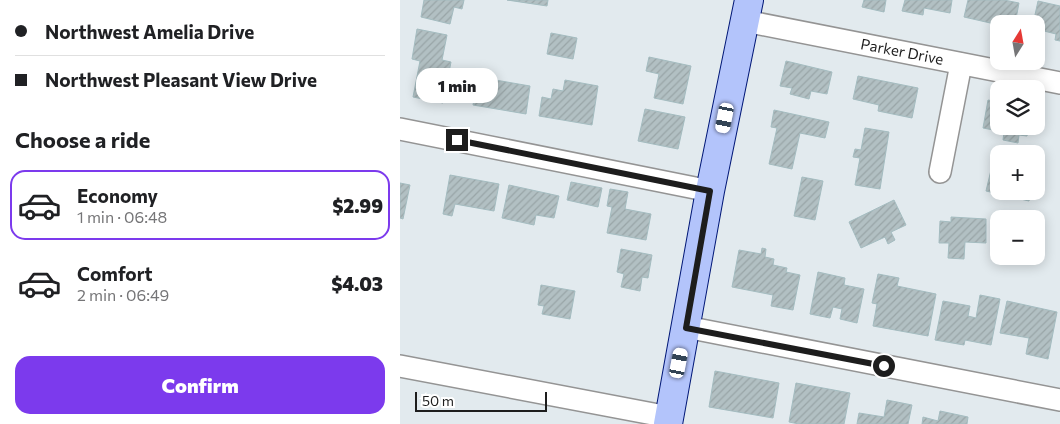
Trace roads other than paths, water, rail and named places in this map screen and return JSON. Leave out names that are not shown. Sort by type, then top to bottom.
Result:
[{"type":"main road","points":[[668,420],[710,191],[747,10]]},
{"type":"street","name":"Parker Drive","points":[[747,10],[961,64],[1060,84]]},
{"type":"street","points":[[940,172],[961,64]]},
{"type":"street","points":[[400,129],[710,191]]},
{"type":"street","points":[[686,328],[1060,400]]},
{"type":"street","points":[[400,366],[668,420]]}]
